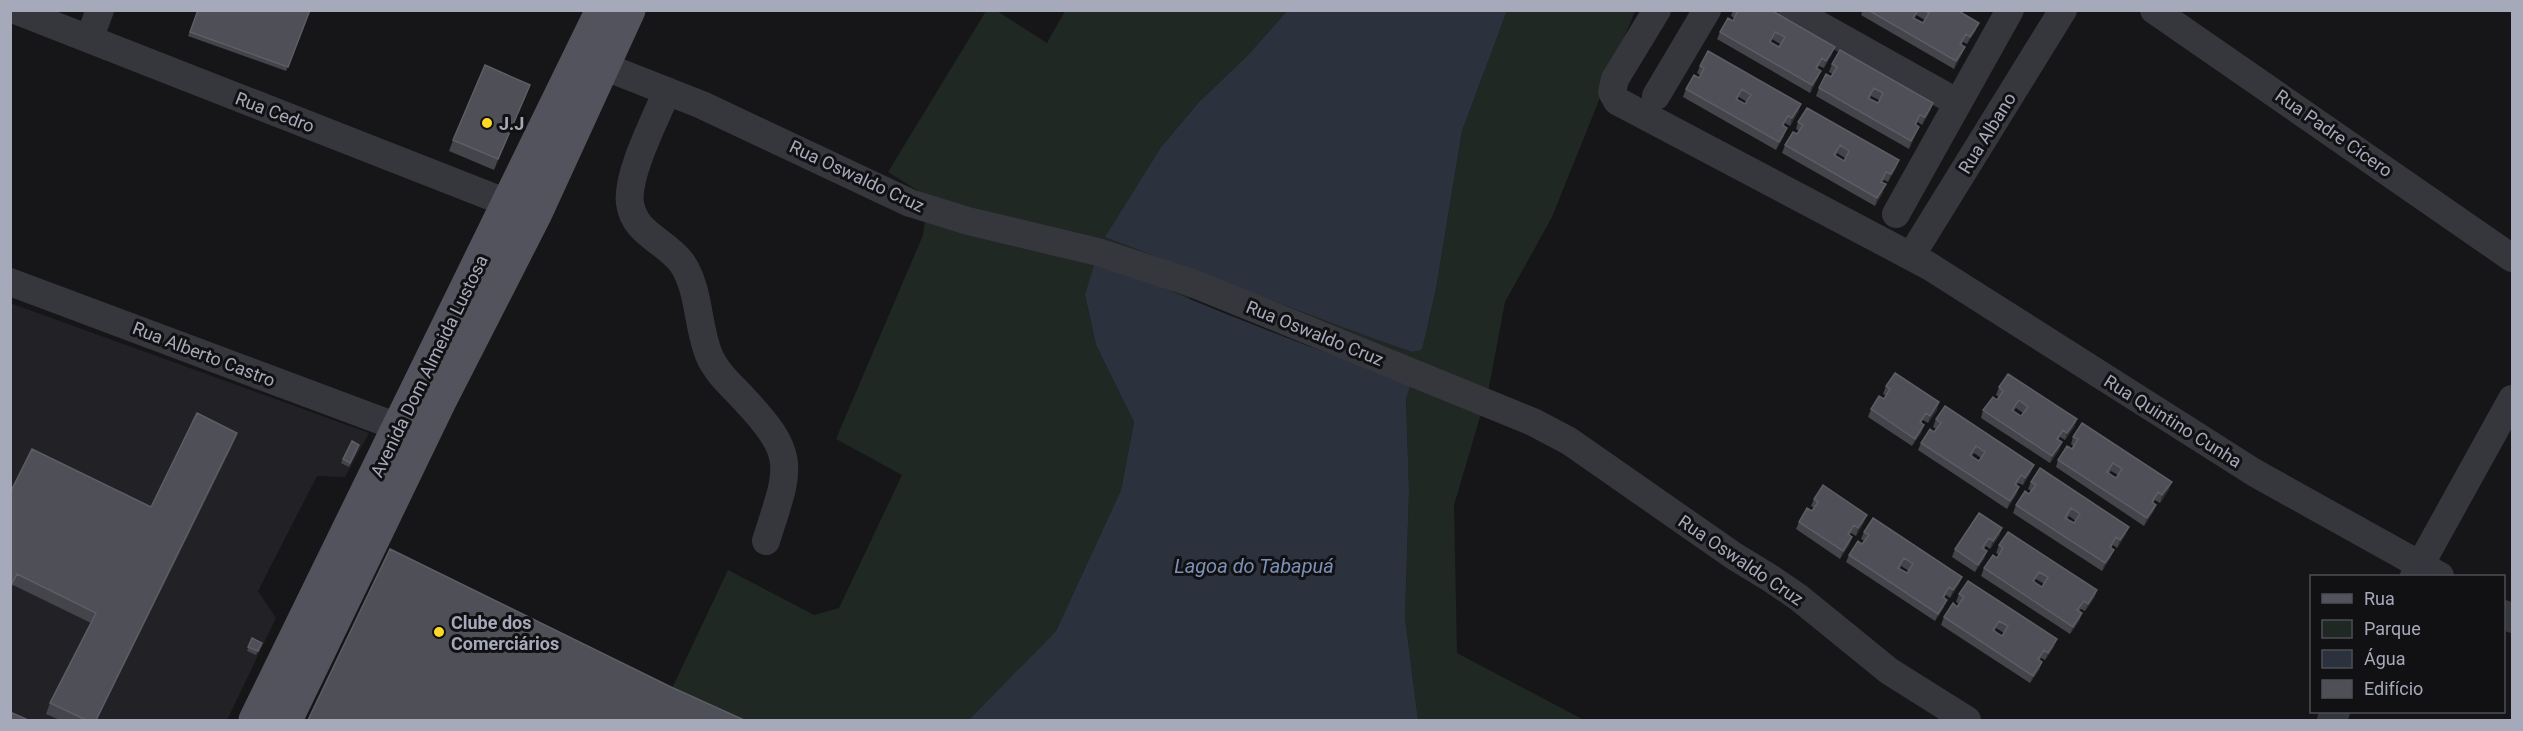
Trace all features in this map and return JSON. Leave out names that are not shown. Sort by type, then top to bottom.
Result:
[{"type":"main road","name":"Avenida Dom Almeida Lustosa","points":[[286,720],[439,403],[522,209],[602,10]]},
{"type":"main road","name":"Avenida Dom Almeida Lustosa","points":[[255,720],[398,427],[603,66],[629,10]]},
{"type":"street","name":"Rua Cedro","points":[[15,10],[522,209]]},
{"type":"street","points":[[89,39],[100,10]]},
{"type":"street","name":"Rua Quintino Cunha","points":[[1657,10],[1615,79],[1612,92],[1617,101],[1911,256],[2255,472],[2425,573]]},
{"type":"street","points":[[1656,96],[1707,10]]},
{"type":"street","points":[[1792,10],[1958,103]]},
{"type":"street","points":[[1896,214],[2010,10]]},
{"type":"street","name":"Rua Albano","points":[[1911,256],[2063,10]]},
{"type":"street","name":"Rua Padre Cícero","points":[[2154,10],[2512,258]]},
{"type":"street","name":"Rua Oswaldo Cruz","points":[[603,66],[667,91],[813,156],[910,203],[968,221],[1098,252],[1195,284],[1533,422],[1569,441],[1734,556],[1789,590],[1889,671],[1967,720]]},
{"type":"street","points":[[667,91],[632,177],[629,201],[633,217],[643,231],[671,252],[681,263],[690,279],[709,355],[721,374],[764,420],[781,446],[786,467],[783,488],[766,541]]},
{"type":"street","name":"Rua Alberto Castro","points":[[10,282],[398,427]]},
{"type":"street","points":[[2425,573],[2512,399]]},
{"type":"shaded area","points":[[10,303],[369,433],[345,477],[317,476],[258,591],[276,618],[227,720],[11,720]]},
{"type":"green space","points":[[986,11],[997,11],[1047,43],[1065,11],[1287,11],[1247,56],[1199,102],[1161,147],[1106,236],[1412,352],[1422,350],[1436,289],[1462,131],[1507,11],[1635,11],[1552,217],[1505,302],[1489,387],[1454,505],[1457,653],[1584,720],[1418,720],[1405,617],[1409,491],[1406,399],[1354,363],[1191,298],[1085,295],[1096,345],[1134,422],[1121,490],[1056,631],[972,718],[969,720],[709,720],[666,701],[728,570],[814,615],[839,608],[902,475],[836,439],[923,235],[928,197],[888,172]]},
{"type":"water","points":[[1287,11],[1507,11],[1462,131],[1436,289],[1422,350],[1412,352],[1364,335],[1105,237],[1161,147],[1199,102],[1247,56]]},
{"type":"water","name":"Lagoa do Tabapuá","points":[[1096,259],[1252,324],[1411,382],[1406,399],[1409,491],[1405,617],[1418,720],[969,720],[1056,631],[1121,490],[1134,422],[1096,345],[1085,295]]},
{"type":"building","points":[[198,10],[310,10],[288,67],[190,32]]},
{"type":"building","points":[[1738,10],[1771,10],[1835,47],[1826,61],[1822,58],[1816,68],[1821,71],[1812,85],[1720,32],[1728,18],[1733,21]],"holes":[[[1775,32],[1785,37],[1779,47],[1770,42]]]},
{"type":"building","points":[[1868,10],[1918,10],[1913,18],[1923,23],[1929,13],[1924,10],[1957,10],[1979,23],[1970,37],[1966,34],[1960,44],[1965,47],[1956,61]]},
{"type":"building","points":[[1840,50],[1933,103],[1925,117],[1920,115],[1915,124],[1919,127],[1911,141],[1819,88],[1826,74],[1831,77],[1837,67],[1832,64]],"holes":[[[1874,88],[1883,93],[1878,103],[1868,98]]]},
{"type":"building","points":[[1708,51],[1801,104],[1792,118],[1788,116],[1782,125],[1787,128],[1779,142],[1686,89],[1694,75],[1699,78],[1704,68],[1700,66]],"holes":[[[1742,89],[1751,95],[1745,104],[1736,99]]]},
{"type":"building","name":"J.J","points":[[485,65],[530,85],[498,159],[453,140]]},
{"type":"building","points":[[1807,108],[1899,160],[1891,174],[1886,172],[1881,182],[1886,184],[1877,198],[1785,145],[1793,132],[1797,134],[1803,125],[1798,122]],"holes":[[[1840,145],[1849,151],[1844,161],[1834,155]]]},
{"type":"building","points":[[1895,373],[1939,402],[1930,416],[1926,413],[1920,422],[1924,425],[1915,439],[1871,409],[1879,396],[1884,399],[1890,389],[1886,386]]},
{"type":"building","points":[[2008,374],[2077,419],[2067,433],[2063,430],[2057,439],[2062,442],[2052,456],[1983,410],[1993,397],[1997,400],[2003,391],[1999,387]],"holes":[[[2019,400],[2028,407],[2021,416],[2012,410]]]},
{"type":"building","points":[[1945,406],[2034,465],[2025,478],[2021,475],[2015,484],[2019,487],[2010,501],[1921,443],[1930,429],[1934,432],[1941,423],[1936,419]],"holes":[[[1976,446],[1985,452],[1979,461],[1970,455]]]},
{"type":"building","points":[[197,413],[237,433],[96,720],[86,720],[50,703],[96,613],[17,574],[10,587],[10,493],[32,449],[151,507]]},
{"type":"building","points":[[2082,423],[2172,482],[2162,495],[2158,492],[2152,502],[2156,505],[2147,518],[2058,460],[2067,446],[2072,449],[2078,439],[2073,437]],"holes":[[[2113,463],[2122,469],[2116,478],[2107,472]]]},
{"type":"building","points":[[352,441],[359,445],[350,463],[343,459]]},
{"type":"building","points":[[2040,468],[2129,527],[2120,540],[2116,537],[2110,547],[2114,550],[2105,563],[2016,505],[2025,491],[2029,494],[2036,485],[2031,482]],"holes":[[[2071,508],[2080,514],[2074,523],[2065,518]]]},
{"type":"building","points":[[1823,485],[1867,515],[1858,528],[1854,525],[1848,534],[1852,537],[1843,551],[1799,522],[1807,508],[1812,511],[1818,502],[1814,499]]},
{"type":"building","points":[[1979,513],[2002,528],[1993,541],[1989,538],[1982,548],[1987,551],[1978,565],[1955,549]]},
{"type":"building","points":[[1873,518],[1962,577],[1953,590],[1949,587],[1943,597],[1947,600],[1938,614],[1849,555],[1858,541],[1862,544],[1869,535],[1864,532]],"holes":[[[1904,558],[1913,564],[1907,573],[1898,568]]]},
{"type":"building","points":[[2008,532],[2097,590],[2088,604],[2084,601],[2077,610],[2082,613],[2073,627],[1984,568],[1993,555],[1997,558],[2003,548],[1999,545]],"holes":[[[2039,572],[2048,577],[2042,587],[2033,581]]]},
{"type":"building","name":"Clube dos Comerciários","points":[[390,549],[671,687],[744,720],[308,720]]},
{"type":"building","points":[[1968,581],[2057,639],[2048,653],[2044,650],[2038,659],[2042,662],[2033,676],[1944,617],[1953,603],[1957,607],[1964,597],[1959,594]],"holes":[[[1999,621],[2008,626],[2002,636],[1993,630]]]},
{"type":"building","points":[[252,638],[262,643],[258,651],[248,647]]},
{"type":"building","points":[[10,712],[28,720],[10,720]]},
{"type":"place","name":"J.J","points":[[487,123]]},
{"type":"place","name":"Clube dos Comerciários","points":[[439,632]]}]
